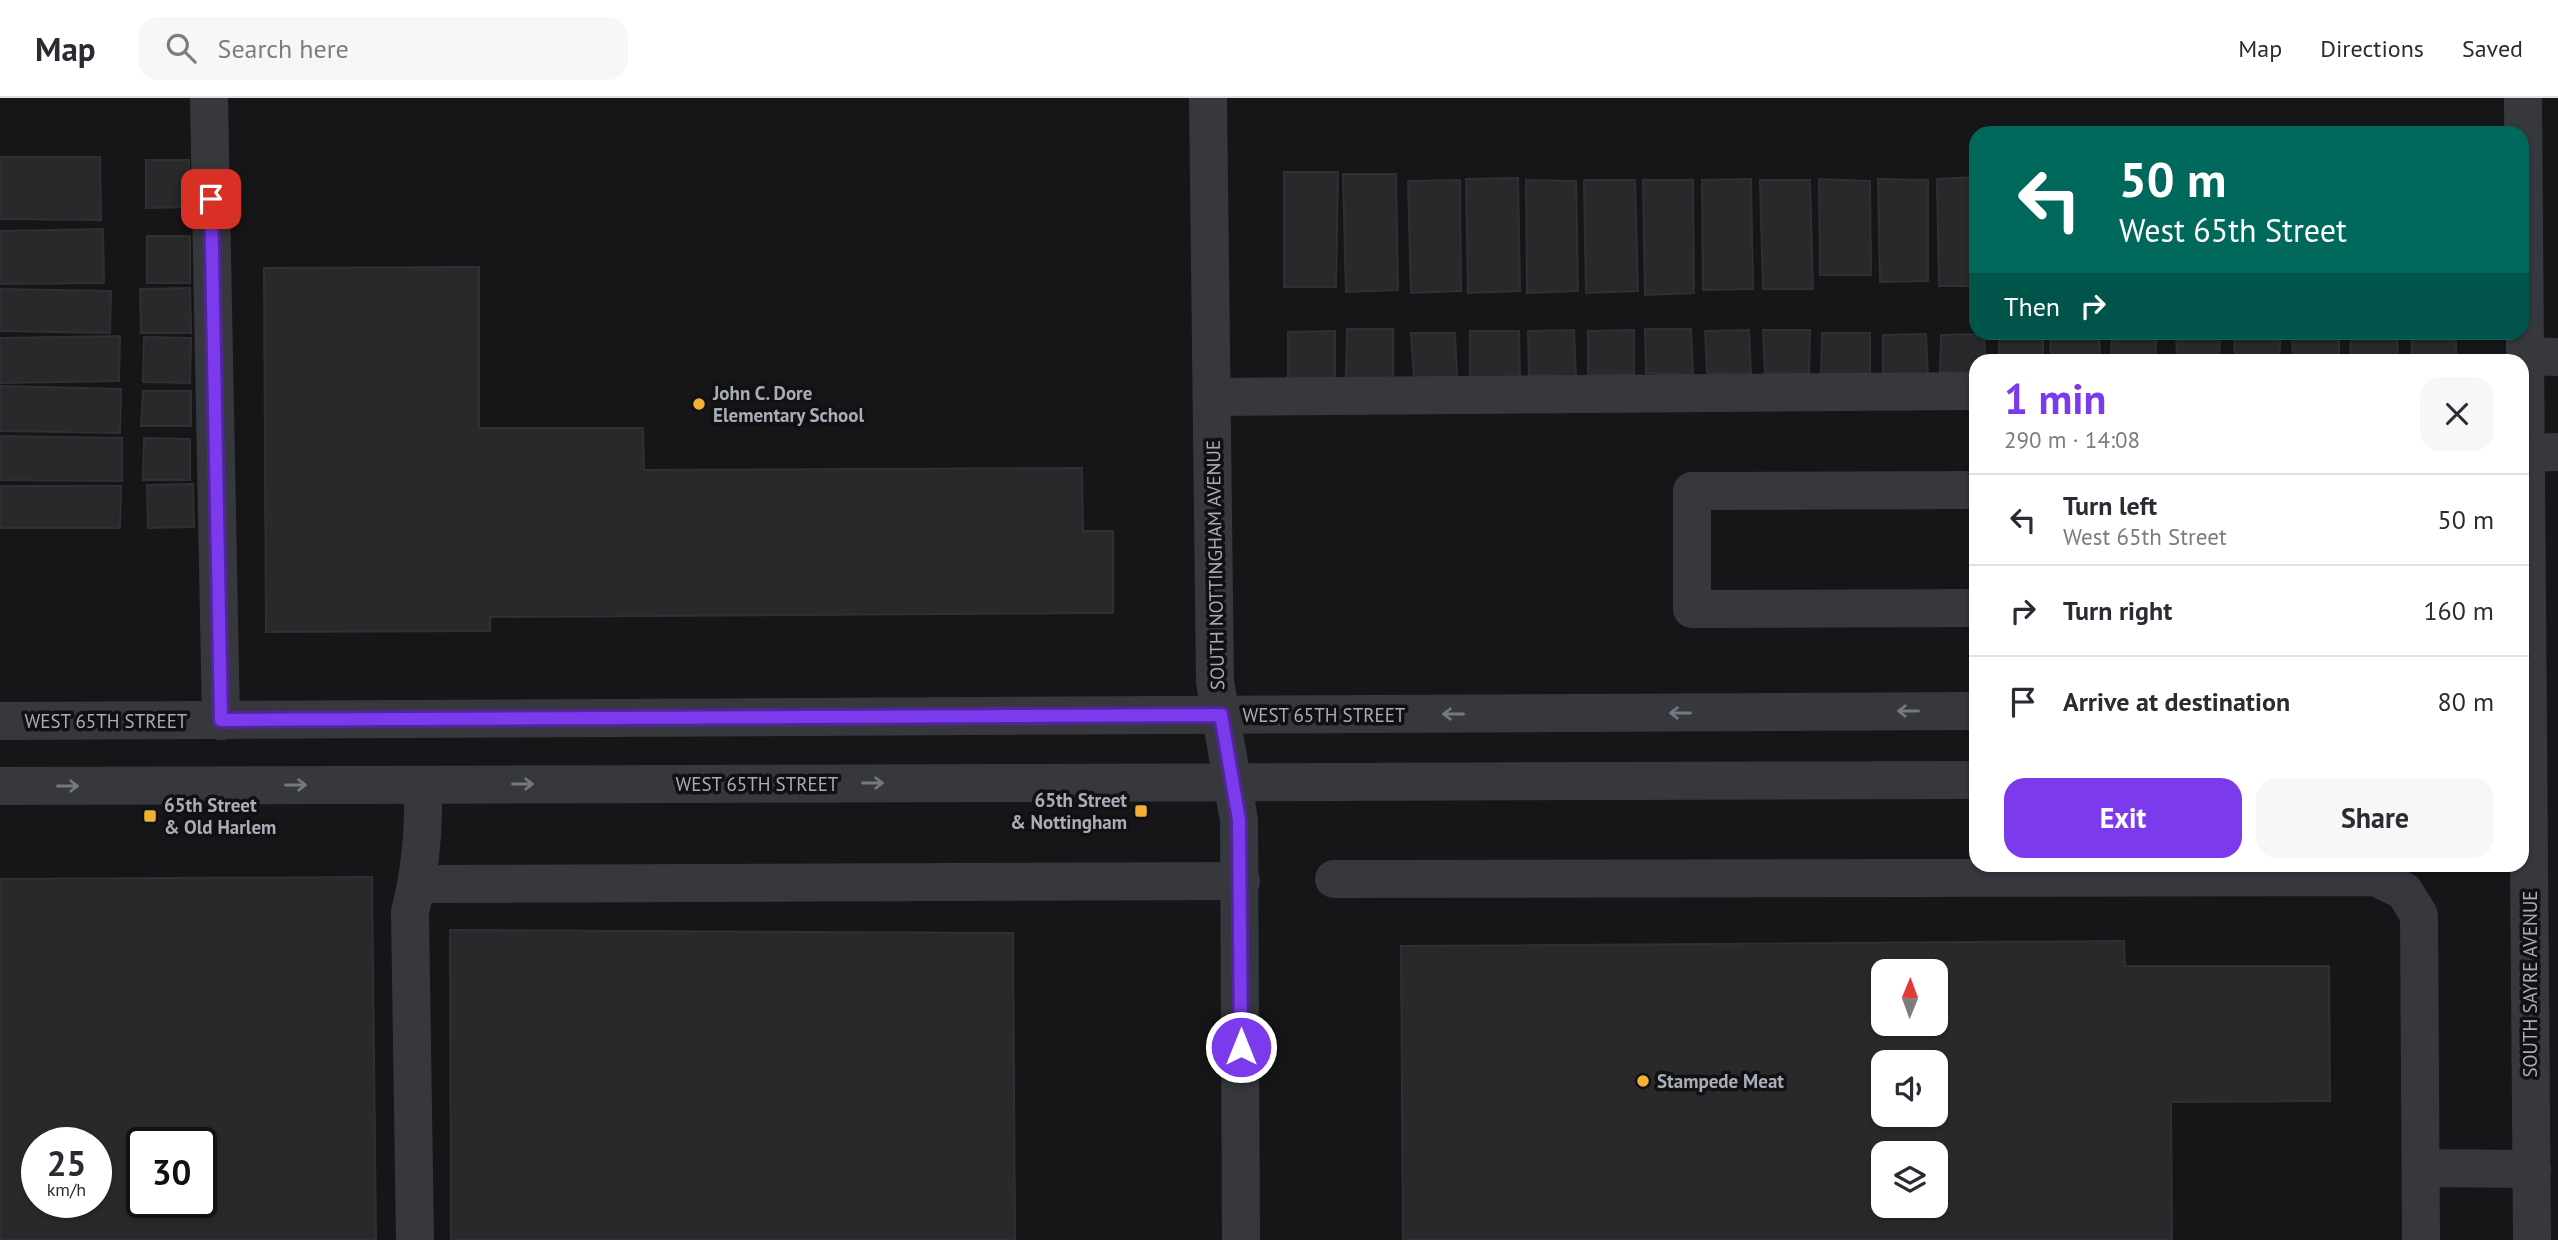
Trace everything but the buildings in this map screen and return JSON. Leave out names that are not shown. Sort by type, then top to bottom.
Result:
[{"type":"street","points":[[209,98],[221,720]]},
{"type":"street","name":"SOUTH NOTTINGHAM AVENUE","points":[[1208,98],[1215,682],[1239,820],[1241,881],[1241,1240]]},
{"type":"street","name":"SOUTH SAYRE AVENUE","points":[[2523,98],[2524,126]]},
{"type":"street","name":"SOUTH SAYRE AVENUE","points":[[2529,262],[2533,371],[2542,452],[2529,536]]},
{"type":"street","points":[[1212,397],[1969,391]]},
{"type":"street","points":[[1969,490],[1692,491],[1692,608],[1969,608]]},
{"type":"street","name":"SOUTH SAYRE AVENUE","points":[[2529,626],[2536,708],[2544,1112],[2532,1169],[2532,1240]]},
{"type":"street","name":"WEST 65TH STREET","points":[[0,721],[1969,711]]},
{"type":"street","name":"WEST 65TH STREET","points":[[0,786],[1969,780]]},
{"type":"street","points":[[415,1240],[410,912],[417,884],[424,822],[423,785]]},
{"type":"street","points":[[1334,879],[2375,877],[2404,891],[2419,915],[2421,1240]]},
{"type":"street","points":[[417,884],[1241,881]]},
{"type":"street","points":[[2421,1168],[2532,1169]]},
{"type":"place","name":"John C. Dore Elementary School","points":[[699,404]]},
{"type":"place","name":"65th Street & Nottingham","points":[[1141,811]]},
{"type":"place","name":"65th Street & Old Harlem","points":[[150,816]]},
{"type":"place","name":"Stampede Meat","points":[[1643,1081]]},
{"type":"route","points":[[211,199],[221,720],[1221,715],[1239,820],[1241,1047]]}]
